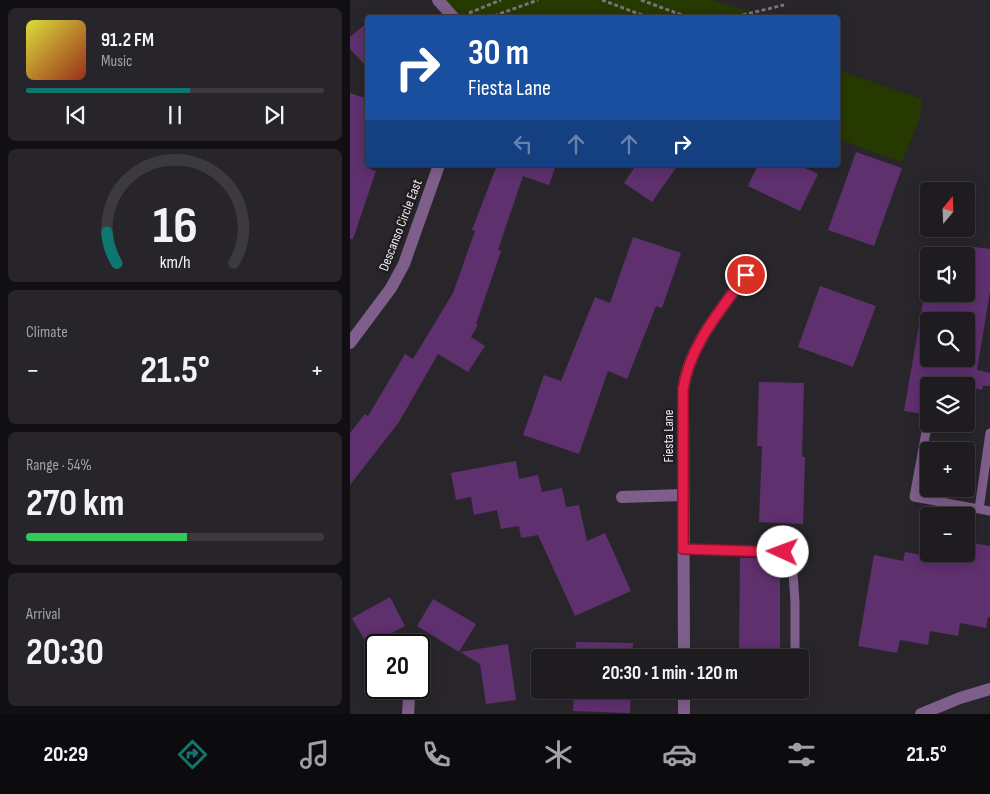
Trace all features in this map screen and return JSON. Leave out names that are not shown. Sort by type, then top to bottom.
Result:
[{"type":"street","points":[[438,0],[452,15]]},
{"type":"street","name":"Descanso Circle East","points":[[350,343],[391,288],[404,264],[438,167]]},
{"type":"street","name":"Fiesta Lane","points":[[684,649],[683,390],[686,371],[694,350],[746,275]]},
{"type":"street","points":[[622,496],[683,496]]},
{"type":"street","points":[[921,714],[960,698],[990,689]]},
{"type":"street","points":[[408,714],[409,699]]},
{"type":"street","points":[[684,699],[684,714]]},
{"type":"lane","points":[[926,432],[914,497],[990,511]]},
{"type":"lane","points":[[979,509],[990,434]]},
{"type":"lane","points":[[683,549],[783,552],[788,554],[792,559],[795,602],[795,649]]},
{"type":"path","points":[[462,15],[501,0]]},
{"type":"path","points":[[496,15],[538,0]]},
{"type":"path","points":[[602,0],[642,15]]},
{"type":"path","points":[[641,0],[682,15]]},
{"type":"path","points":[[744,15],[784,5]]},
{"type":"green space","points":[[438,0],[713,0],[749,12],[748,15],[451,15]]},
{"type":"green space","points":[[840,71],[922,99],[919,120],[902,162],[840,140]]},
{"type":"building","points":[[365,24],[365,65],[350,49],[350,37]]},
{"type":"building","points":[[350,93],[365,98],[365,167],[376,171],[353,239],[350,239]]},
{"type":"building","points":[[856,152],[902,168],[874,246],[828,230]]},
{"type":"building","points":[[496,167],[555,167],[549,185],[523,176],[498,250],[501,251],[476,324],[478,325],[471,337],[485,346],[468,372],[438,354],[399,422],[350,485],[350,433],[365,414],[368,416],[405,354],[413,359],[453,293],[475,231],[472,230]]},
{"type":"building","points":[[635,167],[677,167],[652,202],[624,183]]},
{"type":"building","points":[[757,167],[803,167],[818,174],[800,211],[748,186]]},
{"type":"building","points":[[633,237],[681,253],[662,308],[656,306],[627,379],[608,371],[579,454],[523,435],[544,375],[561,381],[595,297],[610,303]]},
{"type":"building","points":[[975,247],[990,249],[990,291],[977,370],[990,373],[990,386],[983,386],[982,390],[975,388],[975,377],[920,377],[920,414],[904,411],[919,325],[920,367],[975,367],[975,312],[921,312],[923,302],[975,302]]},
{"type":"building","points":[[820,286],[876,306],[853,367],[798,347]]},
{"type":"building","points":[[759,382],[804,383],[802,457],[805,457],[803,524],[759,522],[762,446],[757,446]]},
{"type":"building","points":[[516,461],[519,479],[538,475],[542,492],[562,488],[566,507],[579,505],[587,541],[605,533],[631,591],[575,616],[538,535],[521,538],[519,526],[501,529],[497,510],[474,515],[471,497],[456,500],[451,473]]},
{"type":"building","points":[[975,544],[990,546],[990,617],[988,617],[986,628],[960,623],[958,636],[930,631],[928,645],[900,640],[897,653],[858,646],[874,555],[903,561],[905,552],[920,555],[920,562],[975,562]]},
{"type":"building","points":[[740,558],[780,558],[780,649],[739,649]]},
{"type":"building","points":[[390,597],[405,626],[390,634],[365,634],[365,641],[352,618]]},
{"type":"building","points":[[433,599],[476,624],[459,652],[417,626]]},
{"type":"building","points":[[576,642],[633,643],[633,649],[576,649]]},
{"type":"building","points":[[508,644],[516,700],[486,704],[480,664],[460,652]]},
{"type":"building","points":[[574,699],[631,699],[630,713],[573,711]]},
{"type":"route","points":[[746,275],[694,350],[686,371],[683,390],[683,549],[783,552]]}]
